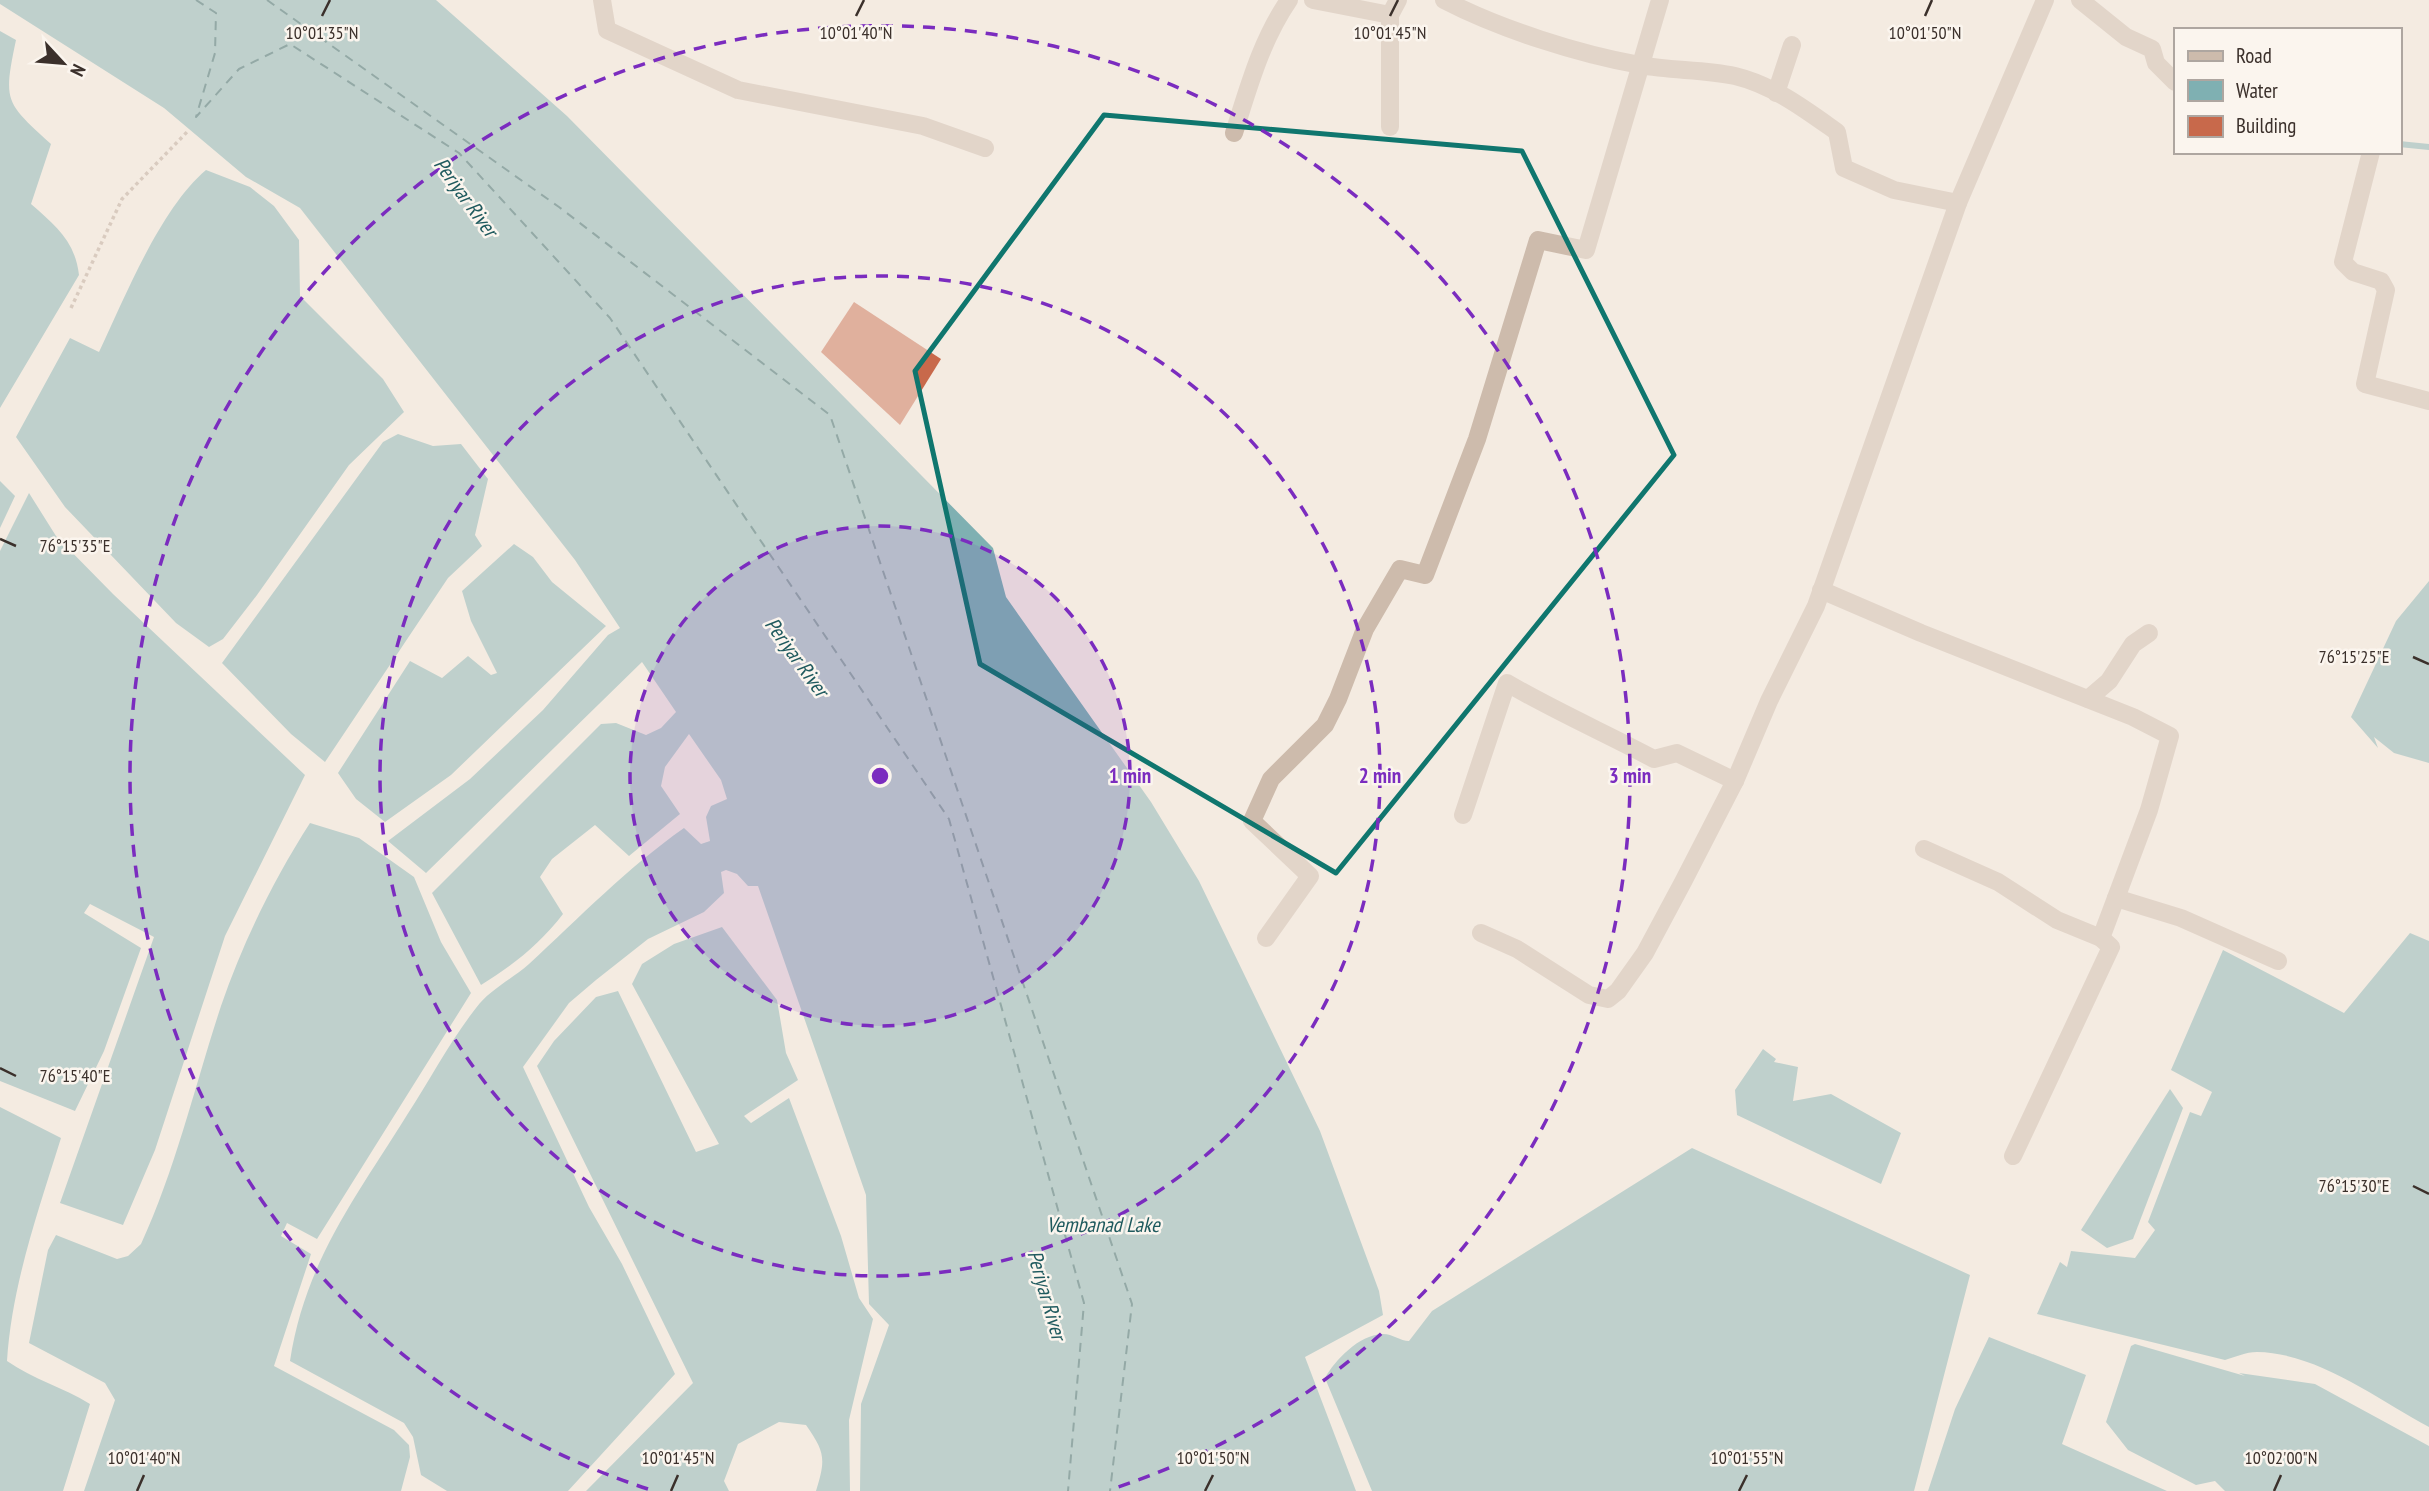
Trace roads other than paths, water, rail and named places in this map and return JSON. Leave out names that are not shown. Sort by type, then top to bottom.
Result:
[{"type":"street","points":[[601,0],[607,30],[738,90],[923,126],[985,148]]},
{"type":"street","points":[[1234,133],[1256,64],[1273,23],[1289,0]]},
{"type":"street","points":[[1312,0],[1394,7],[1390,127]]},
{"type":"street","points":[[1444,0],[1558,43],[1641,65],[1737,76],[1793,100],[1837,132],[1844,168],[1894,190],[1958,203]]},
{"type":"street","points":[[1266,938],[1310,876],[1252,821],[1271,779],[1325,725],[1365,629],[1400,569],[1425,575],[1477,439],[1538,240],[1586,250],[1660,0]]},
{"type":"street","points":[[1481,933],[1517,949],[1589,995],[1608,999],[1618,991],[1645,953],[1735,781],[1821,590],[1958,203],[2045,0]]},
{"type":"street","points":[[2080,0],[2126,37],[2152,48],[2156,63],[2174,81]]},
{"type":"street","points":[[1776,93],[1792,45]]},
{"type":"street","points":[[2370,154],[2343,262],[2353,272],[2381,281],[2386,290],[2365,384],[2429,401]]},
{"type":"street","points":[[1821,590],[1921,634],[2133,717],[2170,736],[2148,810],[2101,938]]},
{"type":"street","points":[[2088,699],[2109,681],[2133,644],[2149,633]]},
{"type":"street","points":[[1463,815],[1507,683],[1559,713],[1585,722],[1654,759],[1677,753],[1735,781]]},
{"type":"street","points":[[1924,849],[1998,882],[2057,920],[2101,938],[2111,947],[2103,970],[2013,1156]]},
{"type":"street","points":[[2116,898],[2181,918],[2278,961]]},
{"type":"water","name":"Vembanad Lake","points":[[0,0],[436,0],[567,116],[993,548],[1006,597],[1151,802],[1199,881],[1320,1131],[1379,1291],[1383,1315],[1305,1357],[1356,1491],[860,1491],[861,1404],[889,1325],[869,1304],[866,1195],[758,886],[748,886],[737,874],[726,870],[721,872],[724,893],[704,912],[648,939],[569,1003],[523,1067],[589,1207],[622,1264],[675,1374],[568,1491],[447,1491],[421,1475],[413,1437],[404,1423],[290,1361],[307,1292],[335,1232],[476,1008],[494,990],[529,964],[623,876],[684,828],[701,844],[710,841],[706,817],[711,806],[727,799],[721,780],[689,734],[665,767],[661,786],[680,814],[629,856],[595,825],[552,859],[540,877],[563,914],[525,954],[481,985],[432,893],[601,724],[616,723],[646,735],[661,728],[676,712],[642,662],[426,873],[388,841],[470,779],[543,710],[608,635],[620,628],[575,560],[300,208],[246,177],[164,108],[0,4]]},
{"type":"water","points":[[0,31],[16,40],[10,76],[11,100],[24,119],[51,144],[31,204],[69,243],[79,275],[0,408]]},
{"type":"water","points":[[206,170],[250,187],[274,206],[299,240],[300,296],[383,379],[404,412],[349,465],[257,595],[223,639],[209,647],[176,623],[65,507],[16,437],[70,338],[99,352],[159,230],[189,187]]},
{"type":"water","points":[[398,434],[433,446],[461,444],[488,479],[475,535],[482,546],[448,578],[325,762],[291,734],[222,663],[383,442]]},
{"type":"water","points":[[0,481],[15,496],[0,528]]},
{"type":"water","points":[[29,493],[56,536],[113,594],[305,775],[225,936],[155,1150],[123,1225],[60,1203],[154,937],[90,904],[84,913],[141,948],[104,1051],[75,1111],[0,1081],[0,551]]},
{"type":"water","points":[[514,544],[533,557],[552,582],[606,626],[451,775],[385,822],[356,799],[338,773],[410,661],[442,678],[468,656],[491,675],[497,673],[471,621],[462,591]]},
{"type":"water","points":[[2429,581],[2429,763],[2394,753],[2374,737],[2378,748],[2351,717],[2396,621]]},
{"type":"water","points":[[310,823],[359,838],[414,877],[441,942],[471,993],[317,1239],[287,1223],[281,1236],[311,1254],[274,1366],[394,1430],[409,1445],[410,1457],[401,1491],[84,1491],[115,1400],[105,1383],[29,1343],[48,1250],[56,1235],[117,1259],[128,1256],[141,1244],[175,1156],[221,1006],[239,958],[284,866]]},
{"type":"water","points":[[722,927],[777,1000],[786,1053],[798,1080],[744,1116],[751,1123],[789,1098],[841,1236],[859,1298],[873,1319],[849,1420],[850,1491],[816,1491],[822,1463],[817,1442],[806,1425],[779,1422],[738,1444],[724,1481],[729,1491],[586,1491],[693,1383],[537,1066],[554,1041],[596,997],[618,991],[696,1152],[719,1144],[632,984],[642,964],[674,944]]},
{"type":"water","points":[[2410,933],[2429,941],[2429,1427],[2346,1379],[2302,1360],[2257,1352],[2225,1360],[2037,1314],[2060,1262],[2067,1267],[2071,1251],[2135,1258],[2155,1230],[2148,1222],[2190,1112],[2201,1116],[2212,1092],[2171,1070],[2223,950],[2344,1013]]},
{"type":"water","points":[[1763,1049],[1776,1059],[1774,1062],[1798,1067],[1793,1101],[1831,1094],[1901,1133],[1881,1184],[1737,1115],[1735,1090]]},
{"type":"water","points":[[2170,1089],[2183,1108],[2133,1239],[2107,1248],[2081,1230]]},
{"type":"water","points":[[0,1107],[61,1138],[20,1276],[7,1361],[90,1404],[63,1491],[0,1491]]},
{"type":"water","points":[[1692,1148],[1970,1275],[1914,1491],[1372,1491],[1325,1378],[1341,1356],[1373,1335],[1385,1334],[1409,1341],[1432,1311]]},
{"type":"water","points":[[1989,1337],[2086,1375],[2062,1444],[2167,1491],[1928,1491],[1955,1409]]},
{"type":"water","points":[[2135,1344],[2245,1376],[2239,1373],[2315,1384],[2429,1446],[2429,1491],[2225,1491],[2215,1481],[2196,1485],[2128,1450],[2106,1422],[2131,1346]]},
{"type":"waterway","points":[[2401,144],[2429,147]]},
{"type":"water label","name":"Periyar River","points":[[466,197]]},
{"type":"water label","name":"Periyar River","points":[[797,657]]},
{"type":"water label","name":"Periyar River","points":[[1047,1295]]}]
